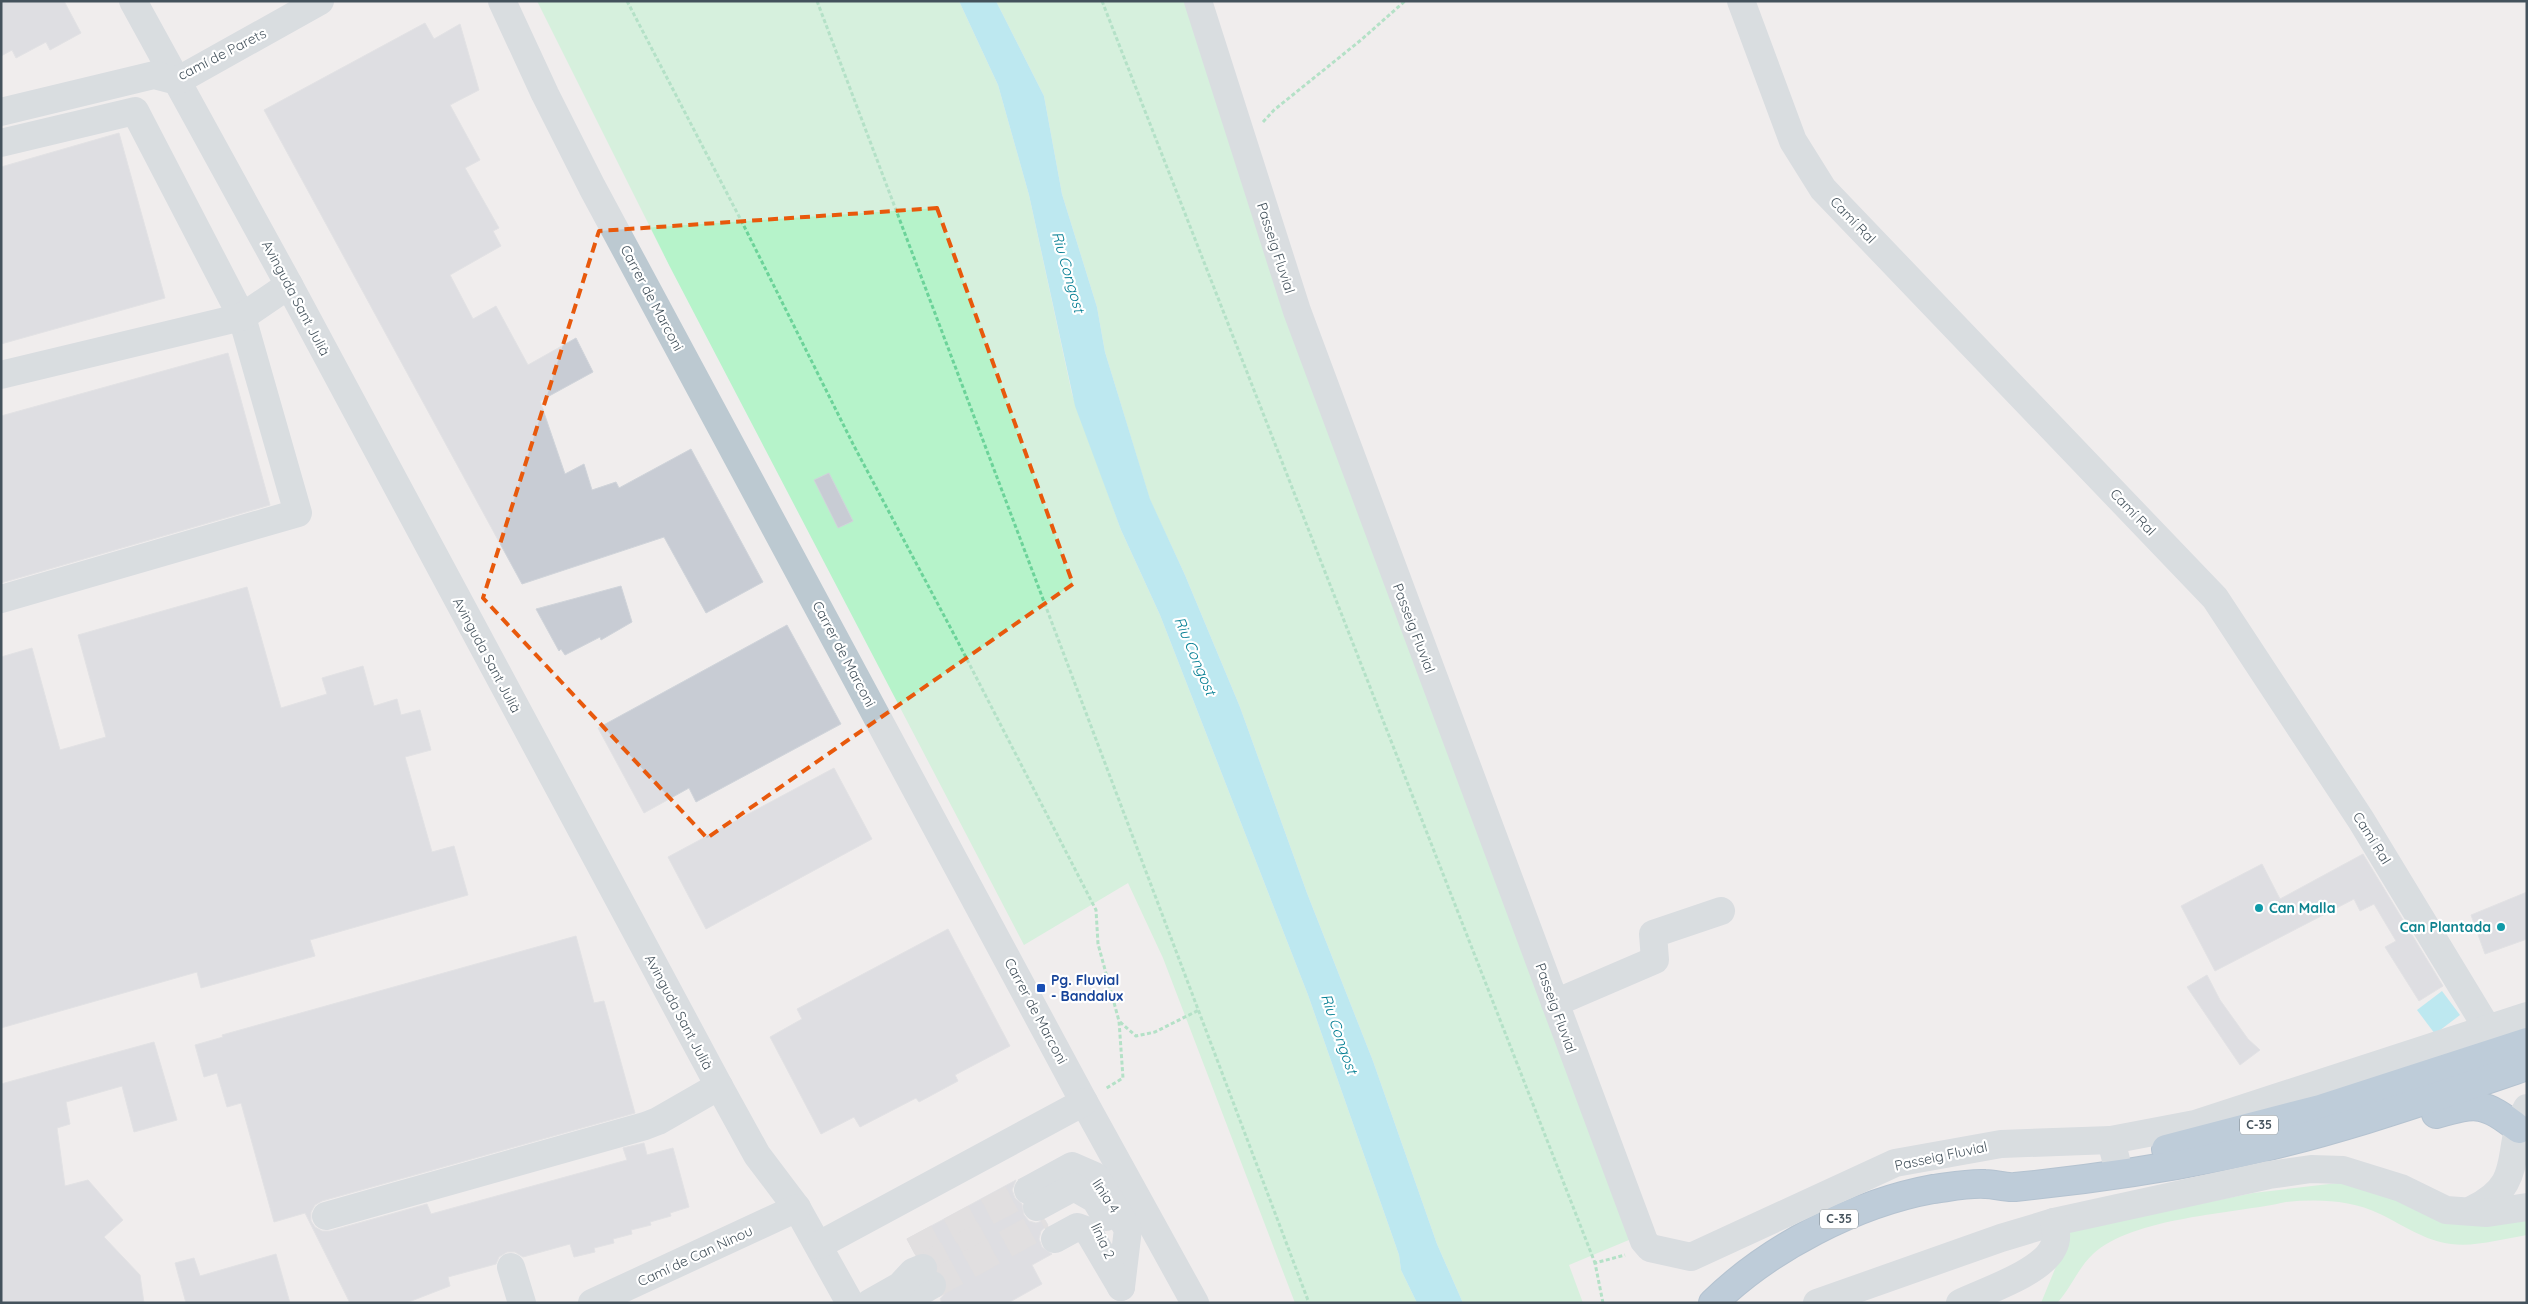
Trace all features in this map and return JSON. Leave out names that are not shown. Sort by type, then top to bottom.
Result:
[{"type":"highway","name":"C-35","points":[[1985,1184],[2008,1175],[2114,1150],[2176,1147],[2320,1109],[2495,1040],[2527,1042]]},
{"type":"highway","points":[[2320,1109],[2347,1113],[2527,1058]]},
{"type":"highway","name":"C-35","points":[[1713,1303],[1769,1259],[1827,1224],[1880,1203],[1933,1189],[1985,1184],[2011,1188],[2167,1166],[2257,1148],[2363,1121],[2527,1066]]},
{"type":"highway","points":[[2257,1148],[2294,1151],[2367,1134],[2466,1105],[2484,1106],[2499,1114],[2523,1137]]},
{"type":"street","name":"Avinguda Sant Julià","points":[[133,1],[290,285],[719,1086],[757,1155],[797,1208],[850,1303]]},
{"type":"street","name":"camí de Parets","points":[[1,112],[154,75],[177,80],[320,1]]},
{"type":"street","name":"Carrer de Marconi","points":[[502,1],[545,94],[592,187],[1084,1102],[1195,1303]]},
{"type":"street","name":"Passeig Fluvial","points":[[1198,1],[1297,311],[1644,1241],[1650,1248],[1691,1257],[1895,1163],[2001,1144],[2114,1150],[2195,1124],[2495,1040],[2527,1016]]},
{"type":"street","name":"Camí Ral","points":[[1741,1],[1792,141],[1823,189],[2215,598],[2361,820],[2495,1040]]},
{"type":"street","points":[[1,143],[135,111],[242,317],[298,513],[1,599]]},
{"type":"street","points":[[1,375],[242,317],[290,285]]},
{"type":"street","points":[[1555,1003],[1655,960],[1653,934],[1721,910]]},
{"type":"street","points":[[326,1216],[645,1126],[658,1121],[719,1086]]},
{"type":"street","points":[[819,1245],[1084,1102]]},
{"type":"street","points":[[2465,1212],[2493,1201],[2506,1190],[2513,1179],[2518,1165],[2523,1137]]},
{"type":"street","points":[[1817,1303],[2001,1238],[2054,1222],[2268,1175],[2311,1170],[2343,1170],[2372,1177],[2446,1210],[2486,1213],[2527,1207]]},
{"type":"street","points":[[1074,1187],[1095,1199],[1118,1236],[1114,1295],[1088,1231],[1042,1214],[1074,1187]]},
{"type":"street","name":"Camí de Can Ninou","points":[[592,1303],[797,1208]]},
{"type":"street","points":[[1960,1303],[2032,1269],[2046,1258],[2053,1248],[2057,1236],[2054,1222]]},
{"type":"street","points":[[870,1303],[906,1296],[929,1281],[906,1255],[906,1296]]},
{"type":"street","points":[[511,1267],[522,1303]]},
{"type":"path","points":[[627,1],[744,226],[854,446],[958,642],[1096,910],[1098,944],[1120,1021],[1123,1078],[1084,1102]]},
{"type":"path","points":[[817,1],[1309,1303]]},
{"type":"path","points":[[1102,1],[1595,1263],[1603,1303]]},
{"type":"path","points":[[1240,136],[1263,123],[1274,110],[1361,40],[1405,1]]},
{"type":"path","points":[[1120,1021],[1136,1036],[1155,1032],[1199,1010]]},
{"type":"path","points":[[1595,1263],[1650,1248]]},
{"type":"highlighted area","points":[[937,208],[1073,584],[707,838],[483,598],[599,231]]},
{"type":"green space","points":[[537,1],[959,1],[998,85],[1029,195],[1072,394],[1121,530],[1160,615],[1308,995],[1399,1255],[1401,1270],[1417,1303],[1295,1303],[1163,958],[1128,883],[1024,945],[670,267]]},
{"type":"green space","points":[[996,1],[1186,1],[1636,1237],[1569,1265],[1583,1303],[1463,1303],[1437,1244],[1373,1061],[1307,893],[1240,707],[1185,575],[1150,500],[1105,352],[1097,307],[1062,194],[1044,96]]},
{"type":"green space","points":[[2355,1181],[2527,1215],[2527,1235],[2479,1244],[2451,1244],[2432,1240],[2380,1214],[2358,1206],[2322,1201],[2286,1202],[2158,1224],[2133,1232],[2111,1242],[2093,1254],[2083,1265],[2057,1303],[2041,1303],[2071,1230],[2253,1193]]},
{"type":"water","name":"Riu Congost","points":[[959,1],[996,1],[1044,96],[1062,194],[1097,307],[1105,352],[1150,499],[1185,575],[1240,707],[1307,893],[1373,1061],[1437,1244],[1463,1303],[1417,1303],[1401,1270],[1399,1255],[1308,995],[1160,615],[1121,530],[1075,406],[1029,195],[998,85]]},
{"type":"water","points":[[2442,991],[2460,1015],[2435,1034],[2417,1010]]},
{"type":"building","points":[[1,1],[64,1],[81,33],[50,50],[46,42],[16,58],[12,50],[1,56]]},
{"type":"building","points":[[425,23],[434,39],[460,24],[479,90],[450,105],[480,160],[465,168],[499,228],[493,231],[501,246],[450,275],[473,319],[496,306],[528,365],[576,338],[593,372],[540,401],[565,474],[584,464],[592,490],[616,482],[619,488],[691,449],[763,582],[706,613],[664,537],[522,584],[264,110]]},
{"type":"building","points":[[119,133],[165,298],[1,344],[1,167]]},
{"type":"building","points":[[228,353],[270,505],[1,583],[1,416]]},
{"type":"building","points":[[829,473],[853,521],[838,528],[814,480]]},
{"type":"building","points":[[621,586],[632,622],[601,640],[600,637],[565,655],[561,649],[559,651],[536,609]]},
{"type":"building","points":[[247,587],[281,708],[327,694],[322,678],[363,666],[374,706],[397,699],[401,715],[420,710],[431,750],[405,757],[432,852],[454,846],[468,895],[310,940],[315,956],[201,988],[197,972],[1,1028],[1,657],[32,648],[60,750],[106,737],[78,635]]},
{"type":"building","points":[[787,625],[841,724],[696,802],[689,788],[644,813],[598,728]]},
{"type":"building","points":[[834,768],[872,839],[706,929],[668,857]]},
{"type":"building","name":"Can Malla","points":[[2363,854],[2443,986],[2419,1001],[2385,947],[2396,941],[2374,904],[2360,911],[2354,899],[2215,971],[2181,906],[2262,864],[2280,899]]},
{"type":"building","name":"Can Plantada","points":[[2527,892],[2527,939],[2485,954],[2471,915]]},
{"type":"building","points":[[948,929],[1010,1046],[955,1075],[958,1081],[919,1102],[916,1098],[860,1127],[854,1117],[821,1134],[770,1037],[802,1019],[797,1009]]},
{"type":"building","points":[[576,936],[594,1003],[604,1001],[635,1113],[322,1201],[315,1205],[311,1212],[311,1221],[315,1227],[322,1231],[330,1231],[427,1204],[431,1214],[627,1160],[623,1148],[644,1143],[647,1155],[673,1148],[689,1207],[670,1213],[671,1216],[650,1222],[651,1225],[631,1230],[632,1234],[613,1239],[614,1243],[594,1248],[595,1252],[574,1257],[570,1244],[523,1257],[515,1252],[507,1252],[499,1257],[496,1264],[448,1277],[450,1286],[406,1303],[350,1303],[305,1213],[274,1222],[241,1103],[227,1107],[217,1073],[204,1077],[195,1045],[223,1037],[222,1035]]},
{"type":"building","points":[[2207,975],[2220,1000],[2248,1039],[2260,1050],[2240,1065],[2187,987]]},
{"type":"building","points":[[154,1042],[177,1120],[134,1132],[122,1086],[66,1102],[70,1124],[57,1128],[65,1186],[88,1180],[123,1220],[104,1237],[140,1275],[144,1303],[1,1303],[1,1084]]},
{"type":"building","points":[[1016,1180],[1012,1190],[1015,1198],[1022,1204],[1024,1215],[1029,1221],[1036,1223],[1045,1220],[1048,1225],[1041,1231],[1039,1239],[1042,1247],[1052,1254],[1032,1265],[1042,1284],[1008,1303],[942,1303],[940,1299],[946,1292],[948,1284],[945,1277],[938,1271],[937,1262],[933,1256],[926,1253],[915,1254],[907,1239]]},
{"type":"building","points":[[276,1254],[290,1303],[186,1303],[175,1263],[194,1258],[200,1276]]},
{"type":"tunnel","points":[[913,1251],[1028,1190]]},
{"type":"tunnel","points":[[932,1285],[1046,1222]]},
{"type":"tunnel","points":[[923,1268],[996,1229]]},
{"type":"place","name":"Can Malla","points":[[2259,908]]},
{"type":"place","name":"Can Plantada","points":[[2501,927]]},
{"type":"place","name":"Pg. Fluvial - Bandalux","points":[[1041,988]]}]
